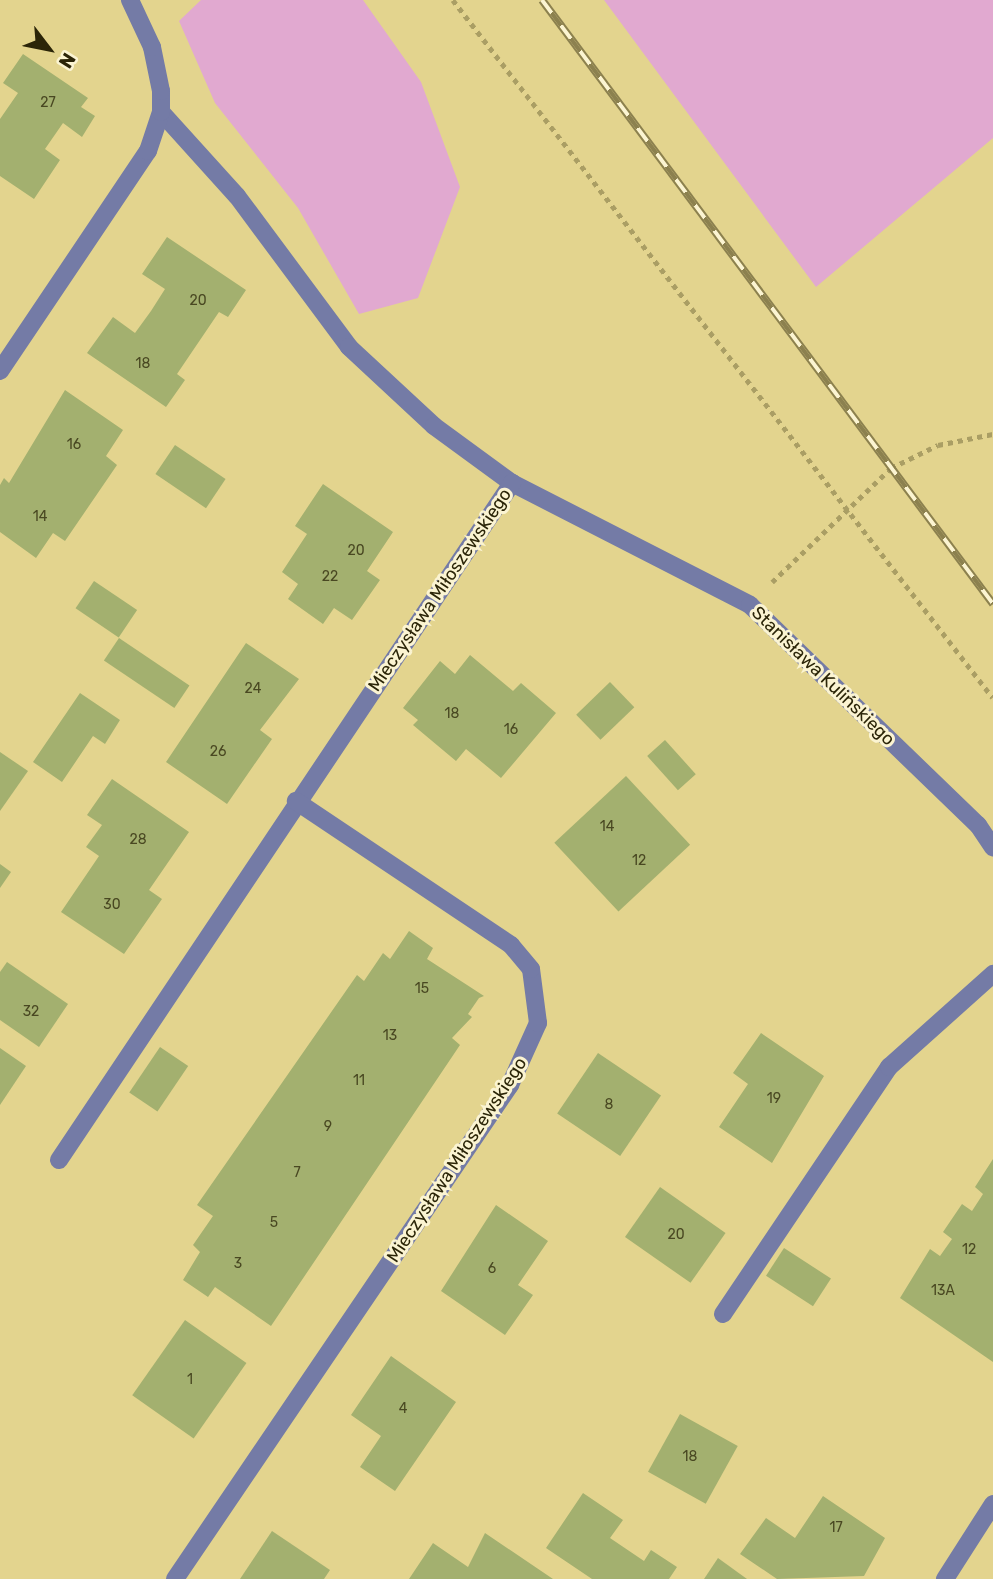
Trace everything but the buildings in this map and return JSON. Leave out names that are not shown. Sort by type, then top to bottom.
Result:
[{"type":"street","points":[[0,371],[148,151],[161,112],[152,47],[130,0]]},
{"type":"street","name":"Stanisława Kulińskiego","points":[[161,112],[237,196],[349,347],[434,426],[512,483],[750,605],[978,825],[993,847]]},
{"type":"street","name":"Mieczysława Miłoszewskiego","points":[[59,1160],[296,801],[512,483]]},
{"type":"street","name":"Mieczysława Miłoszewskiego","points":[[174,1579],[510,1085],[538,1023],[531,970],[511,945],[296,801]]},
{"type":"street","points":[[723,1314],[890,1067],[993,975]]},
{"type":"street","points":[[945,1579],[993,1504]]},
{"type":"path","points":[[453,0],[844,509],[993,698]]},
{"type":"path","points":[[750,605],[844,509],[891,468],[939,445],[993,433]]},
{"type":"shaded area","points":[[201,0],[363,0],[421,82],[460,187],[418,298],[359,314],[298,208],[215,103],[179,21]]},
{"type":"shaded area","points":[[604,0],[993,0],[993,138],[816,287]]},
{"type":"railway","points":[[542,0],[993,604]]}]
